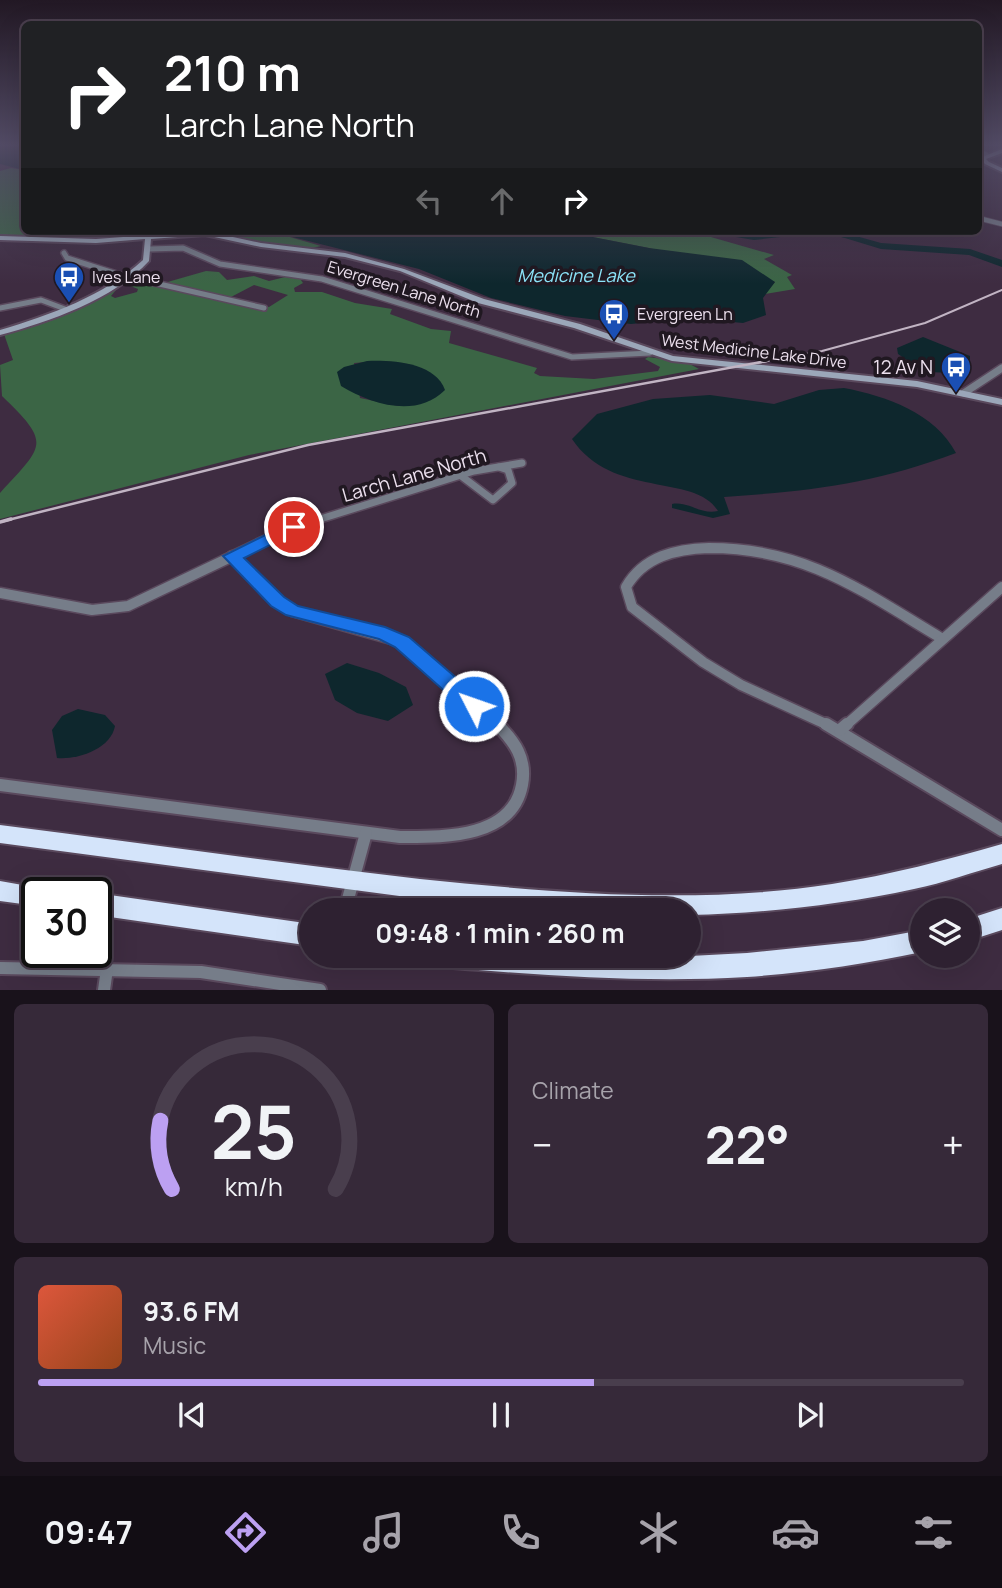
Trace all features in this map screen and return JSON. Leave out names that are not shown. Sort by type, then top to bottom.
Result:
[{"type":"highway","points":[[0,834],[451,894],[610,905],[796,900],[914,880],[1002,854]]},
{"type":"highway","points":[[0,891],[21,894]]},
{"type":"highway","points":[[112,906],[299,933]]},
{"type":"highway","points":[[980,926],[1002,919]]},
{"type":"highway","points":[[701,968],[808,962],[910,944]]},
{"type":"street","points":[[982,219],[1001,224]]},
{"type":"street","name":"West Medicine Lake Drive","points":[[0,240],[61,245],[148,242],[223,235],[268,246],[368,260],[481,301],[577,326],[650,352],[694,361],[917,384],[1002,402]]},
{"type":"street","points":[[0,333],[65,309],[129,276],[146,261],[148,242]]},
{"type":"street","name":"Evergreen Lane North","points":[[148,242],[183,248],[220,264],[321,279],[572,357],[650,352]]},
{"type":"street","points":[[64,253],[67,258],[129,276],[264,308]]},
{"type":"street","points":[[0,308],[36,299],[53,300],[65,309]]},
{"type":"street","points":[[964,393],[1002,368]]},
{"type":"street","name":"Larch Lane North","points":[[0,593],[75,609],[109,610],[144,600],[294,527],[460,475],[522,463]]},
{"type":"street","points":[[460,475],[494,500],[512,483],[508,470],[496,467]]},
{"type":"street","points":[[941,638],[797,559],[743,550],[671,552],[654,560],[630,578],[626,587],[632,607],[703,662],[741,685],[840,730],[1002,830]]},
{"type":"street","points":[[0,785],[366,833],[425,837],[472,834],[495,824],[513,808],[524,787],[524,762],[512,739],[402,642],[385,634],[292,611],[277,601],[232,556]]},
{"type":"street","points":[[840,730],[941,638],[1002,587]]},
{"type":"street","points":[[348,898],[366,833]]},
{"type":"street","points":[[0,968],[166,968],[230,973],[320,989]]},
{"type":"street","points":[[104,989],[107,969]]},
{"type":"green space","points":[[0,191],[21,191],[21,235],[175,235],[96,241],[0,238]]},
{"type":"green space","points":[[228,235],[283,235],[321,246],[307,249]]},
{"type":"green space","points":[[582,235],[704,235],[774,255],[764,259],[792,275],[787,277],[795,289],[765,294],[775,282],[649,248]]},
{"type":"green space","points":[[206,271],[219,272],[227,280],[254,276],[269,281],[289,276],[299,277],[303,283],[294,288],[295,292],[322,292],[355,303],[392,309],[390,314],[431,329],[451,331],[449,343],[537,368],[534,373],[540,376],[594,379],[658,371],[660,367],[645,359],[648,357],[686,362],[699,369],[249,455],[0,519],[0,493],[26,464],[36,444],[35,435],[29,425],[2,396],[0,365],[13,360],[4,334],[64,314],[110,289],[116,290],[111,296],[115,298],[137,292],[138,289],[128,285],[134,282],[193,295],[199,292],[164,283]],"holes":[[[254,285],[288,295],[269,307],[231,297]],[[378,361],[408,364],[433,375],[399,406],[360,398],[354,363]]]},
{"type":"water","name":"Medicine Lake","points":[[285,235],[582,235],[649,248],[742,260],[775,282],[763,298],[766,315],[743,323],[689,318],[631,324],[565,316],[491,298],[419,269]]},
{"type":"water","points":[[724,235],[799,235],[754,240]]},
{"type":"water","points":[[829,235],[847,235],[859,240]]},
{"type":"water","points":[[923,337],[970,356],[970,360],[960,367],[942,373],[925,370],[898,354],[897,348]]},
{"type":"water","points":[[367,361],[400,362],[422,368],[440,381],[445,390],[421,404],[393,406],[353,393],[341,386],[337,372],[344,367]]},
{"type":"water","points":[[844,388],[908,408],[936,427],[956,453],[869,479],[785,492],[724,497],[730,514],[713,518],[672,508],[672,504],[684,504],[706,511],[718,511],[707,499],[692,492],[630,478],[609,470],[589,458],[572,439],[597,414],[653,399],[710,395],[774,404],[819,390]]},
{"type":"water","points":[[347,663],[379,673],[406,687],[413,705],[388,721],[357,713],[335,700],[325,674]]},
{"type":"water","points":[[78,709],[105,715],[115,726],[112,734],[100,747],[83,755],[57,758],[52,730],[62,716]]},
{"type":"waterway","points":[[841,235],[881,246],[970,252],[1002,264]]},
{"type":"railway","points":[[757,363],[822,351],[925,323],[1002,290]]},
{"type":"railway","points":[[4,521],[308,445],[767,361]]},
{"type":"railway","points":[[0,522],[11,519]]},
{"type":"place","name":"Ives Lane","points":[[69,304]]},
{"type":"place","name":"Evergreen Ln","points":[[614,341]]},
{"type":"place","name":"12 Av N","points":[[956,394]]},
{"type":"route","points":[[294,527],[232,556],[277,601],[292,611],[385,634],[402,642],[474,706]]}]
